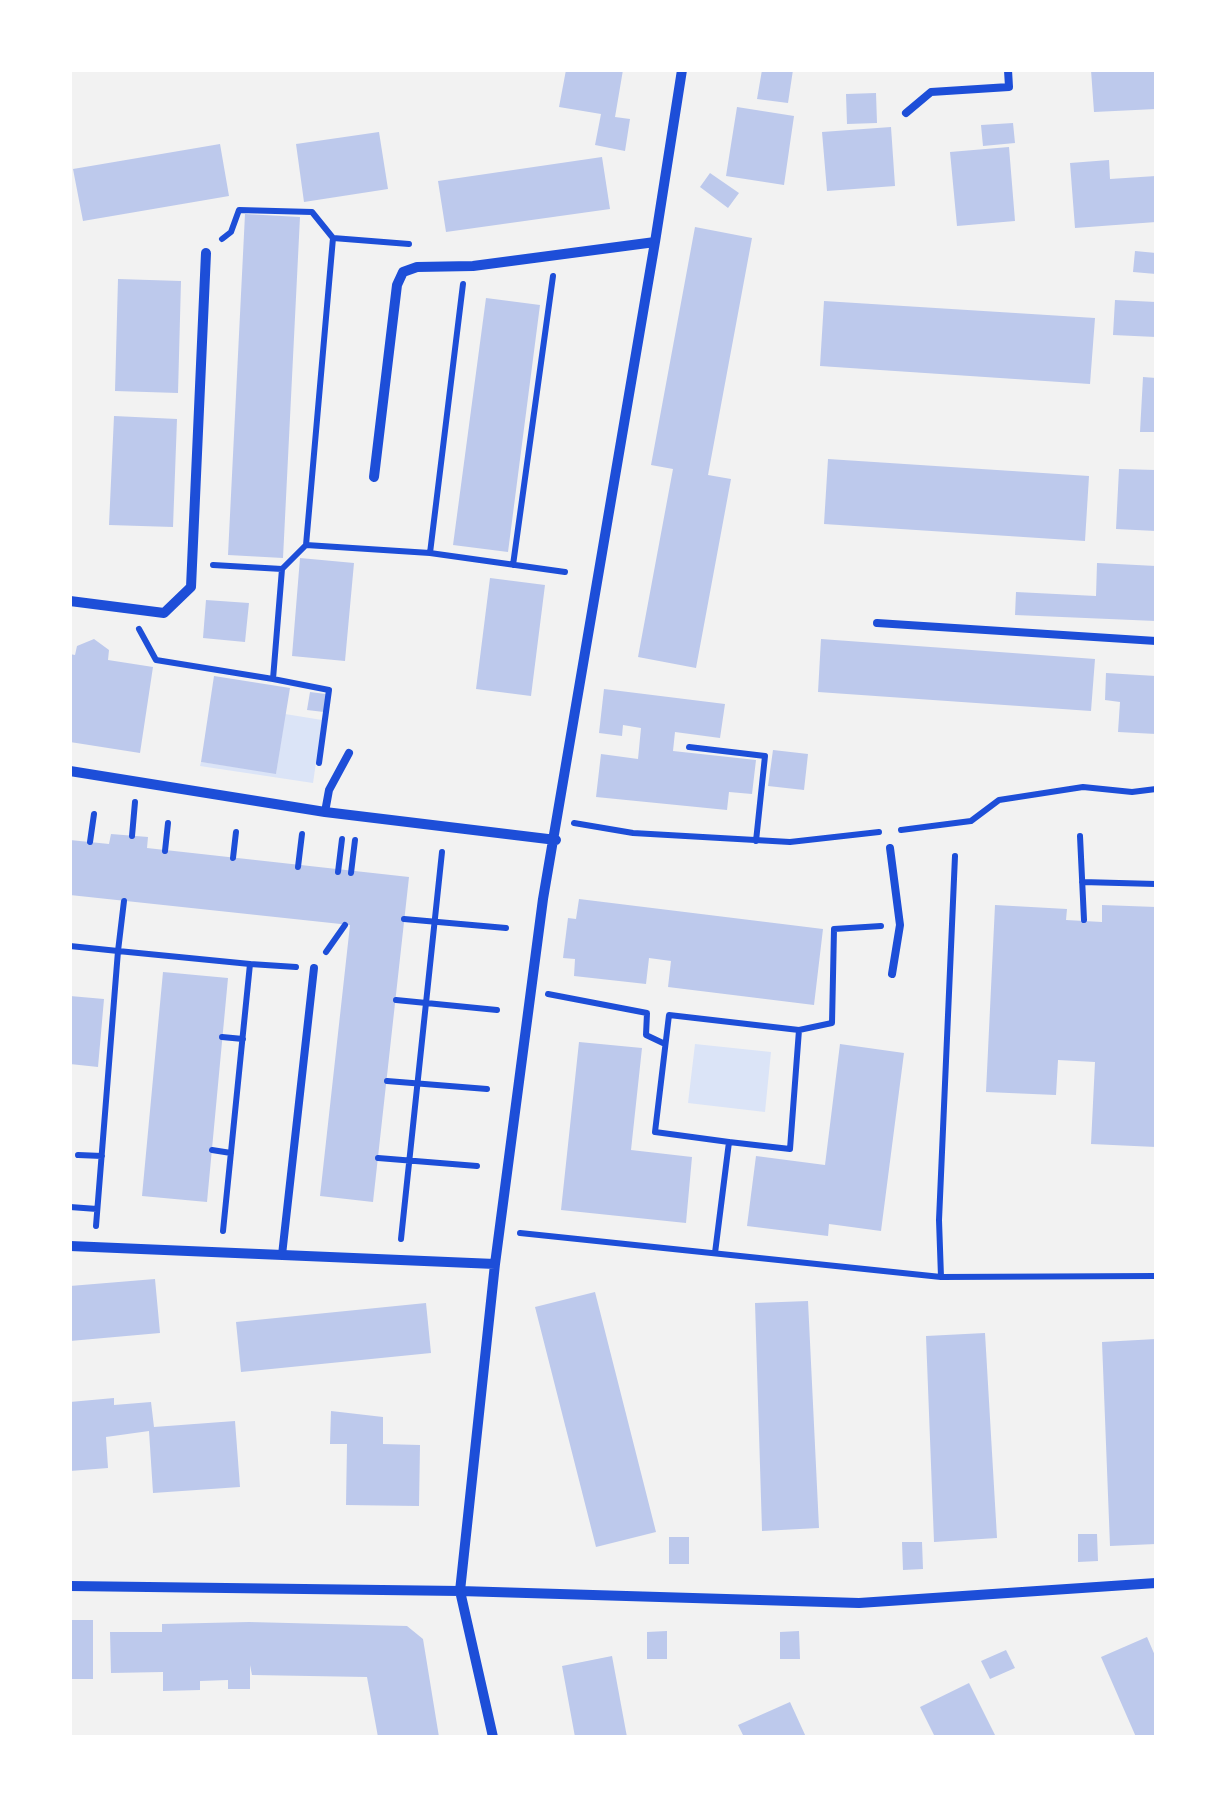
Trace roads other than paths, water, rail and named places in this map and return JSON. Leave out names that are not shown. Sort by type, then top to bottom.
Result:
[{"type":"street","points":[[493,1737],[460,1591],[495,1264],[542,899],[556,840],[682,70]]},
{"type":"street","points":[[374,478],[396,285],[403,272],[417,266],[473,266],[655,242]]},
{"type":"street","points":[[70,601],[164,613],[191,586],[206,253]]},
{"type":"street","points":[[70,771],[325,812],[556,840]]},
{"type":"street","points":[[70,1246],[495,1264]]},
{"type":"street","points":[[70,1586],[460,1591],[859,1604],[1156,1583]]},
{"type":"lane","points":[[906,113],[931,92],[1009,87],[1008,70]]},
{"type":"lane","points":[[877,623],[1156,641]]},
{"type":"lane","points":[[325,812],[329,790],[349,753]]},
{"type":"lane","points":[[890,848],[900,924],[892,974]]},
{"type":"lane","points":[[282,1255],[314,968]]}]
